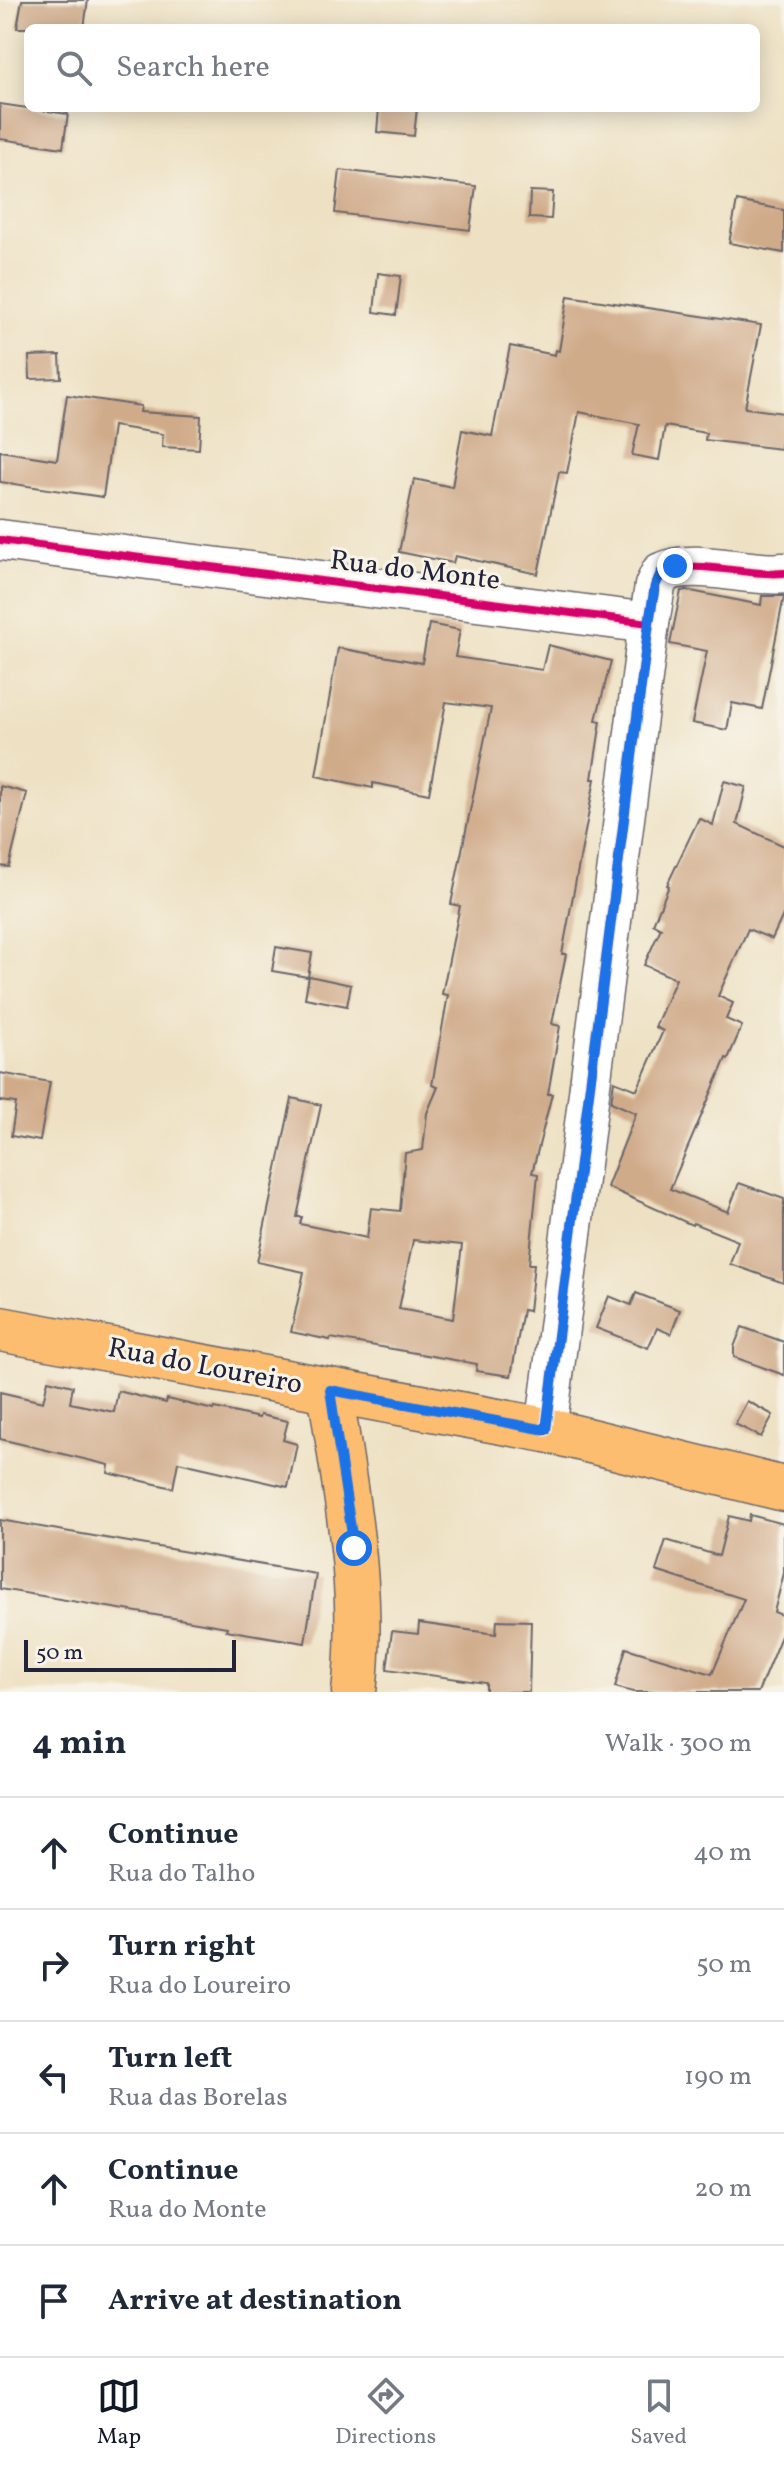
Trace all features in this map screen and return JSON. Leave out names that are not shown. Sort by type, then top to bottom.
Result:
[{"type":"main road","name":"Rua do Loureiro","points":[[0,1329],[546,1430],[784,1489]]},
{"type":"main road","points":[[330,1390],[354,1548],[358,1606],[354,1692]]},
{"type":"street","name":"Rua do Monte","points":[[0,540],[649,623]]},
{"type":"street","points":[[546,1430],[655,586],[661,573],[675,566],[764,575],[784,573]]},
{"type":"building","points":[[22,0],[88,0],[85,24],[24,24],[24,28],[17,28]]},
{"type":"building","points":[[0,104],[24,108],[24,112],[68,114],[63,148],[0,139]]},
{"type":"building","points":[[379,112],[417,112],[414,136],[377,132]]},
{"type":"building","points":[[340,170],[476,186],[470,230],[335,213]]},
{"type":"building","points":[[530,191],[553,192],[551,219],[529,218]]},
{"type":"building","points":[[737,201],[784,210],[784,253],[729,243]]},
{"type":"building","points":[[378,273],[401,276],[396,315],[374,312]]},
{"type":"building","points":[[568,296],[761,325],[745,408],[784,413],[781,449],[705,440],[706,433],[665,426],[659,460],[632,455],[639,424],[579,412],[567,473],[559,472],[538,574],[455,556],[453,563],[399,552],[414,479],[452,487],[462,430],[492,436],[510,346],[555,355],[556,350],[559,351]]},
{"type":"building","points":[[60,355],[61,378],[30,379],[29,356]]},
{"type":"building","points":[[67,395],[141,406],[140,412],[201,416],[199,449],[162,447],[163,434],[113,426],[103,497],[0,482],[0,451],[57,460]]},
{"type":"building","points":[[681,591],[761,605],[762,596],[784,596],[762,709],[732,703],[727,730],[692,723],[707,651],[670,644]]},
{"type":"building","points":[[429,624],[460,630],[455,657],[542,670],[548,645],[611,661],[596,720],[601,721],[592,779],[595,779],[552,1024],[560,1026],[548,1094],[552,1094],[532,1173],[538,1174],[529,1264],[534,1264],[529,1311],[523,1310],[511,1376],[476,1371],[477,1364],[291,1332],[304,1272],[257,1262],[292,1098],[321,1105],[297,1217],[302,1217],[300,1224],[367,1238],[371,1208],[400,1211],[405,1153],[423,1150],[427,1113],[438,1087],[432,1085],[448,995],[442,994],[460,906],[451,904],[491,708],[446,702],[429,794],[373,783],[373,788],[316,776],[338,648],[422,663]],"holes":[[[413,1240],[462,1245],[453,1319],[399,1309]]]},
{"type":"building","points":[[724,781],[746,787],[737,824],[784,846],[784,913],[772,939],[748,929],[718,996],[733,1003],[726,1019],[742,1026],[670,1189],[728,1212],[739,1183],[784,1199],[784,1283],[730,1264],[738,1241],[692,1225],[607,1187],[636,1113],[611,1102],[614,1081],[637,1090],[663,1031],[655,1027],[676,979],[644,965],[661,928],[653,924],[667,885],[699,818],[713,825]]},
{"type":"building","points":[[0,786],[27,793],[9,867],[0,866]]},
{"type":"building","points":[[276,947],[312,953],[308,977],[272,971]]},
{"type":"building","points":[[309,976],[351,985],[347,1006],[305,998]]},
{"type":"building","points":[[0,1073],[50,1082],[40,1141],[11,1136],[16,1103],[0,1101]]},
{"type":"building","points":[[636,1293],[680,1310],[671,1334],[657,1328],[648,1348],[596,1328],[609,1296],[631,1305]]},
{"type":"building","points":[[742,1327],[784,1342],[784,1375],[734,1357],[734,1347]]},
{"type":"building","points":[[48,1380],[73,1386],[70,1403],[114,1412],[118,1391],[166,1403],[167,1399],[214,1410],[288,1421],[283,1440],[297,1444],[288,1487],[178,1462],[173,1488],[108,1473],[109,1465],[0,1439],[0,1392],[43,1402]]},
{"type":"building","points":[[747,1401],[773,1415],[761,1437],[735,1424]]},
{"type":"building","points":[[750,1515],[784,1524],[784,1573],[774,1612],[784,1616],[784,1629],[758,1692],[633,1692],[615,1687],[626,1648],[712,1674],[744,1599],[656,1571],[666,1540],[719,1556],[729,1516],[749,1521]]},
{"type":"building","points":[[0,1520],[316,1574],[305,1643],[0,1589]]},
{"type":"building","points":[[497,1620],[531,1621],[529,1692],[486,1692],[486,1683],[387,1669],[392,1631],[418,1634],[419,1623],[496,1634]]},
{"type":"cycle path","points":[[0,540],[649,623],[655,586],[661,573],[689,567],[784,573]]},
{"type":"cycle path","points":[[546,1430],[649,623]]},
{"type":"route","points":[[354,1548],[330,1390],[546,1430],[649,623],[655,586],[661,573],[675,566]]}]
